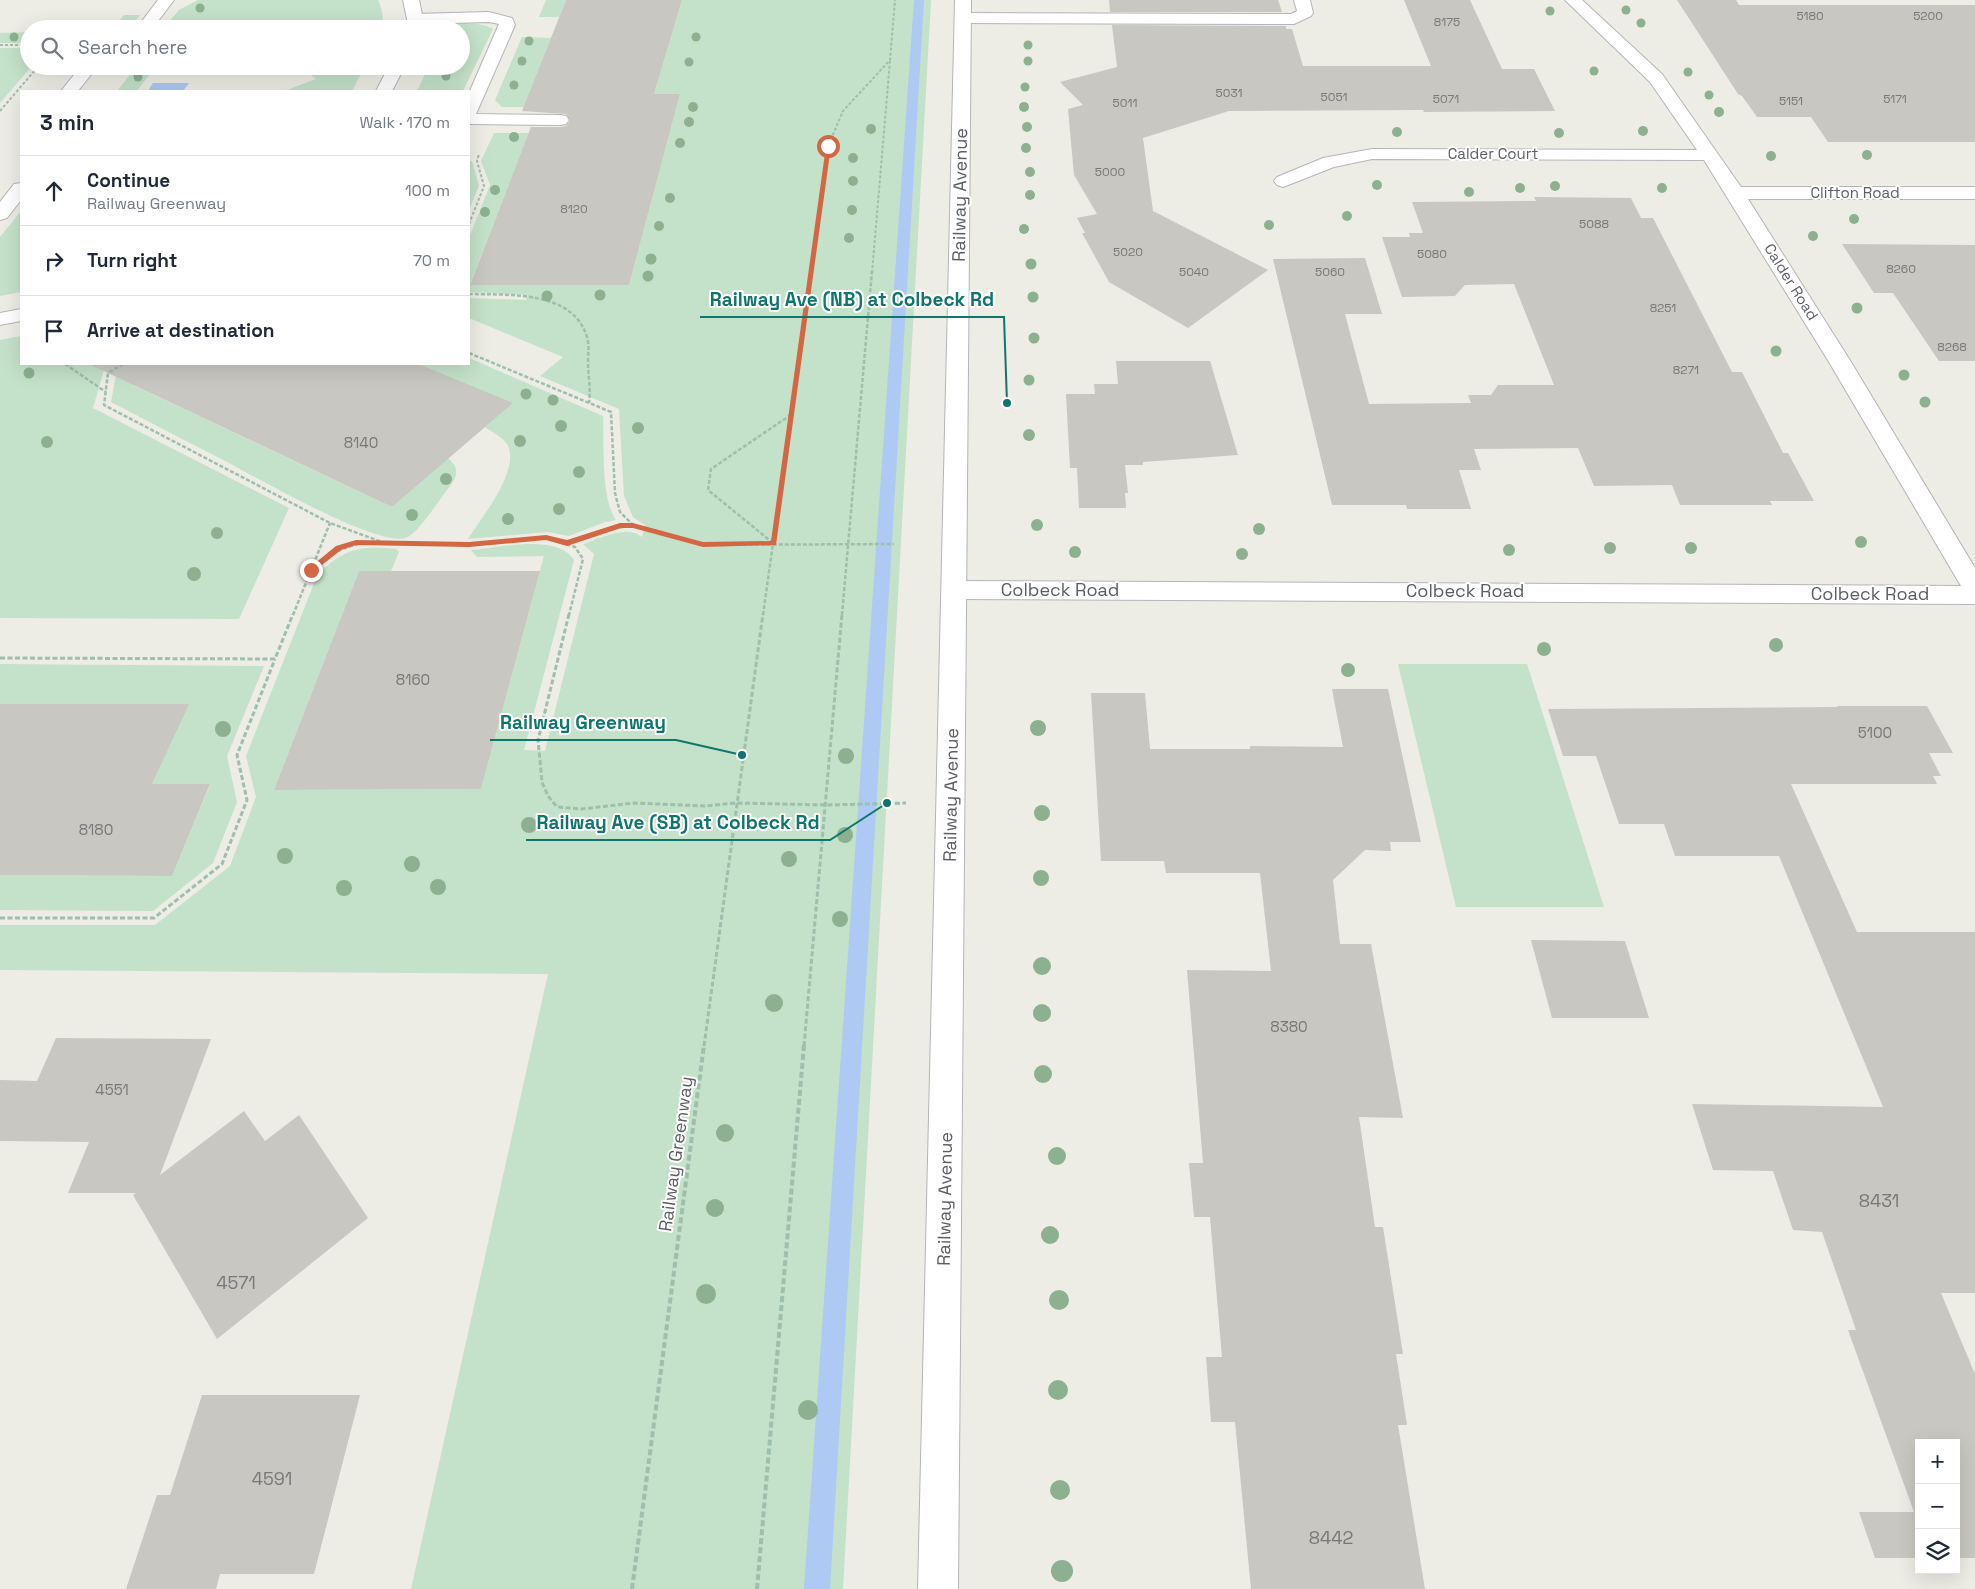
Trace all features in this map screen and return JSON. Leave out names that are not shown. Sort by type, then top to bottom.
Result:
[{"type":"street","points":[[151,20],[166,0]]},
{"type":"street","points":[[411,0],[414,20]]},
{"type":"street","points":[[963,9],[1283,20],[1294,19],[1305,13],[1302,0]]},
{"type":"street","name":"Calder Road","points":[[1573,0],[1656,78],[1708,155],[1736,192],[1840,362],[1975,590]]},
{"type":"street","name":"Railway Avenue","points":[[938,1589],[963,9]]},
{"type":"street","points":[[457,20],[489,17],[506,21],[506,25],[470,110]]},
{"type":"street","points":[[70,90],[82,75]]},
{"type":"street","points":[[385,90],[392,75]]},
{"type":"street","points":[[470,119],[560,120]]},
{"type":"street","name":"Calder Court","points":[[1283,181],[1329,162],[1372,154],[1708,155]]},
{"type":"street","points":[[0,214],[20,189]]},
{"type":"street","name":"Clifton Road","points":[[1736,192],[1975,192]]},
{"type":"street","points":[[0,319],[20,315]]},
{"type":"street","name":"Colbeck Road","points":[[955,590],[1975,594]]},
{"type":"path","points":[[757,1589],[896,0]]},
{"type":"path","points":[[0,45],[20,45]]},
{"type":"path","name":"Railway Greenway","points":[[632,1589],[736,803],[774,544],[828,146],[842,111],[890,60]]},
{"type":"path","points":[[0,111],[30,75]]},
{"type":"path","points":[[470,294],[544,299],[568,308],[578,320],[588,339],[591,387],[589,403]]},
{"type":"path","points":[[470,353],[611,412],[616,499],[620,512],[633,526]]},
{"type":"path","points":[[66,365],[106,392]]},
{"type":"path","points":[[121,365],[108,373],[104,405],[330,523],[382,542]]},
{"type":"path","points":[[774,544],[708,490],[711,469],[792,414]]},
{"type":"path","points":[[0,918],[154,918],[222,864],[246,800],[237,755],[330,523]]},
{"type":"path","points":[[567,543],[613,527],[633,526],[703,545],[894,544]]},
{"type":"path","points":[[311,570],[338,548],[356,542],[469,545],[546,538],[567,543],[580,552],[583,559],[538,740],[542,782],[548,796],[558,807],[581,810],[606,804],[634,803],[705,806],[736,803],[951,802]]},
{"type":"path","points":[[0,658],[275,659]]},
{"type":"green space","points":[[198,0],[378,0],[383,20],[171,20],[179,10]]},
{"type":"green space","points":[[546,0],[566,0],[559,17],[539,17]]},
{"type":"green space","points":[[682,0],[931,0],[843,1589],[411,1589],[548,974],[0,970],[0,925],[155,925],[230,866],[256,797],[246,756],[317,576],[335,560],[352,551],[384,548],[396,549],[399,552],[391,571],[359,571],[274,790],[481,789],[544,556],[477,557],[471,550],[511,545],[541,544],[566,552],[574,560],[524,750],[545,751],[594,554],[583,544],[621,532],[636,533],[642,537],[645,525],[633,517],[624,496],[619,409],[540,376],[563,357],[470,318],[470,298],[526,300],[528,295],[470,292],[470,284],[629,285],[680,94],[654,94]]},
{"type":"green space","points":[[124,15],[140,15],[136,20],[120,20]]},
{"type":"green space","points":[[470,24],[488,26],[493,29],[463,90],[417,90],[425,75],[470,75]]},
{"type":"green space","points":[[20,32],[20,43],[0,43],[0,33]]},
{"type":"green space","points":[[522,37],[551,38],[524,107],[502,107],[495,100]]},
{"type":"green space","points":[[0,48],[20,48],[20,75],[24,75],[0,103]]},
{"type":"green space","points":[[130,75],[149,75],[138,90],[118,90]]},
{"type":"green space","points":[[311,75],[360,75],[353,90],[287,90],[316,79]]},
{"type":"green space","points":[[494,133],[529,133],[470,284],[470,235],[490,185],[481,161]]},
{"type":"green space","points":[[470,161],[472,161],[479,186],[470,208]]},
{"type":"green space","points":[[20,212],[20,292],[0,296],[0,237]]},
{"type":"green space","points":[[20,336],[20,365],[112,365],[104,370],[93,408],[289,508],[239,619],[0,618],[0,340]]},
{"type":"green space","points":[[470,358],[603,416],[606,485],[611,511],[616,520],[605,522],[569,536],[547,532],[468,539],[498,493],[505,480],[509,466],[510,454],[507,444],[485,427],[512,403],[421,365],[470,365]]},
{"type":"green space","points":[[131,365],[162,365],[133,385],[392,507],[448,458],[455,467],[456,475],[426,518],[410,535],[405,538],[390,538],[369,532],[317,510],[111,402],[116,375]]},
{"type":"green space","points":[[0,664],[264,666],[227,756],[237,802],[213,863],[153,911],[0,910],[0,875],[172,876],[210,785],[152,784],[188,704],[0,704]]},
{"type":"green space","points":[[1398,664],[1527,664],[1604,907],[1456,907]]},
{"type":"water","points":[[153,83],[189,83],[184,90],[149,90]]},
{"type":"building","points":[[566,0],[682,0],[654,94],[680,94],[629,285],[470,285],[531,127],[560,127],[566,126],[570,121],[566,114],[522,111]]},
{"type":"building","points":[[1109,0],[1278,0],[1282,12],[1110,12]]},
{"type":"building","points":[[1404,0],[1470,0],[1502,69],[1534,69],[1555,111],[1229,111],[1143,138],[1153,211],[1268,270],[1188,328],[1109,282],[1082,233],[1085,233],[1077,218],[1097,214],[1074,175],[1068,109],[1083,105],[1060,82],[1117,67],[1112,25],[1286,26],[1286,29],[1292,29],[1303,66],[1431,66]]},
{"type":"building","points":[[1677,0],[1736,0],[1739,5],[1975,5],[1975,142],[1828,142],[1811,117],[1757,117],[1742,96],[1738,94]]},
{"type":"building","points":[[1534,197],[1631,198],[1641,218],[1653,218],[1732,372],[1742,372],[1783,453],[1788,453],[1814,501],[1770,501],[1772,505],[1680,505],[1672,485],[1594,486],[1578,448],[1474,449],[1481,470],[1459,470],[1471,509],[1407,509],[1406,505],[1332,505],[1273,259],[1365,258],[1382,314],[1345,314],[1369,404],[1471,403],[1468,395],[1491,395],[1498,385],[1554,385],[1514,284],[1465,285],[1455,296],[1402,297],[1382,237],[1410,237],[1409,233],[1423,233],[1412,202],[1536,201]]},
{"type":"building","points":[[1842,244],[1975,245],[1975,361],[1939,361],[1893,293],[1874,293]]},
{"type":"building","points":[[1116,361],[1210,361],[1238,455],[1143,462],[1143,465],[1125,465],[1128,493],[1125,493],[1126,508],[1079,508],[1077,468],[1070,468],[1066,394],[1095,394],[1094,384],[1118,384]]},
{"type":"building","points":[[91,365],[421,365],[513,403],[392,507]]},
{"type":"building","points":[[359,571],[540,571],[481,789],[274,790]]},
{"type":"building","points":[[1332,689],[1388,689],[1421,842],[1390,842],[1391,851],[1365,850],[1333,880],[1340,944],[1371,944],[1403,1118],[1359,1117],[1375,1227],[1383,1227],[1403,1354],[1396,1354],[1407,1425],[1398,1425],[1425,1589],[1251,1589],[1235,1422],[1211,1422],[1206,1357],[1222,1357],[1210,1217],[1194,1217],[1189,1163],[1203,1163],[1187,970],[1271,971],[1260,873],[1166,873],[1164,861],[1101,861],[1091,693],[1145,693],[1150,749],[1250,749],[1250,746],[1343,747]]},
{"type":"building","points":[[0,704],[189,704],[152,784],[210,784],[172,876],[0,875]]},
{"type":"building","points":[[1927,706],[1953,753],[1929,753],[1941,776],[1933,776],[1937,784],[1791,784],[1857,932],[1975,932],[1975,1293],[1941,1293],[1975,1374],[1975,1558],[1960,1558],[1960,1439],[1915,1439],[1915,1558],[1875,1558],[1859,1512],[1914,1512],[1848,1330],[1856,1330],[1822,1232],[1793,1230],[1773,1171],[1713,1170],[1692,1104],[1883,1107],[1779,856],[1675,856],[1664,824],[1619,824],[1596,756],[1563,756],[1548,709]]},
{"type":"building","points":[[1531,940],[1625,941],[1649,1018],[1552,1018]]},
{"type":"building","points":[[56,1038],[211,1039],[160,1175],[244,1111],[265,1141],[299,1115],[368,1218],[217,1339],[133,1195],[136,1193],[68,1193],[89,1142],[0,1141],[0,1080],[37,1081]]},
{"type":"building","points":[[202,1395],[360,1395],[314,1574],[220,1574],[216,1589],[126,1589],[157,1495],[170,1495]]},
{"type":"waterway","points":[[817,1589],[919,0]]},
{"type":"place","name":"Railway Ave (NB) at Colbeck Rd","points":[[1007,403]]},
{"type":"place","name":"Railway Greenway","points":[[742,755]]},
{"type":"place","name":"Railway Ave (SB) at Colbeck Rd","points":[[887,803]]},
{"type":"route","points":[[311,570],[338,548],[356,542],[469,545],[546,538],[567,543],[620,526],[633,526],[703,545],[774,544],[828,146]]}]
